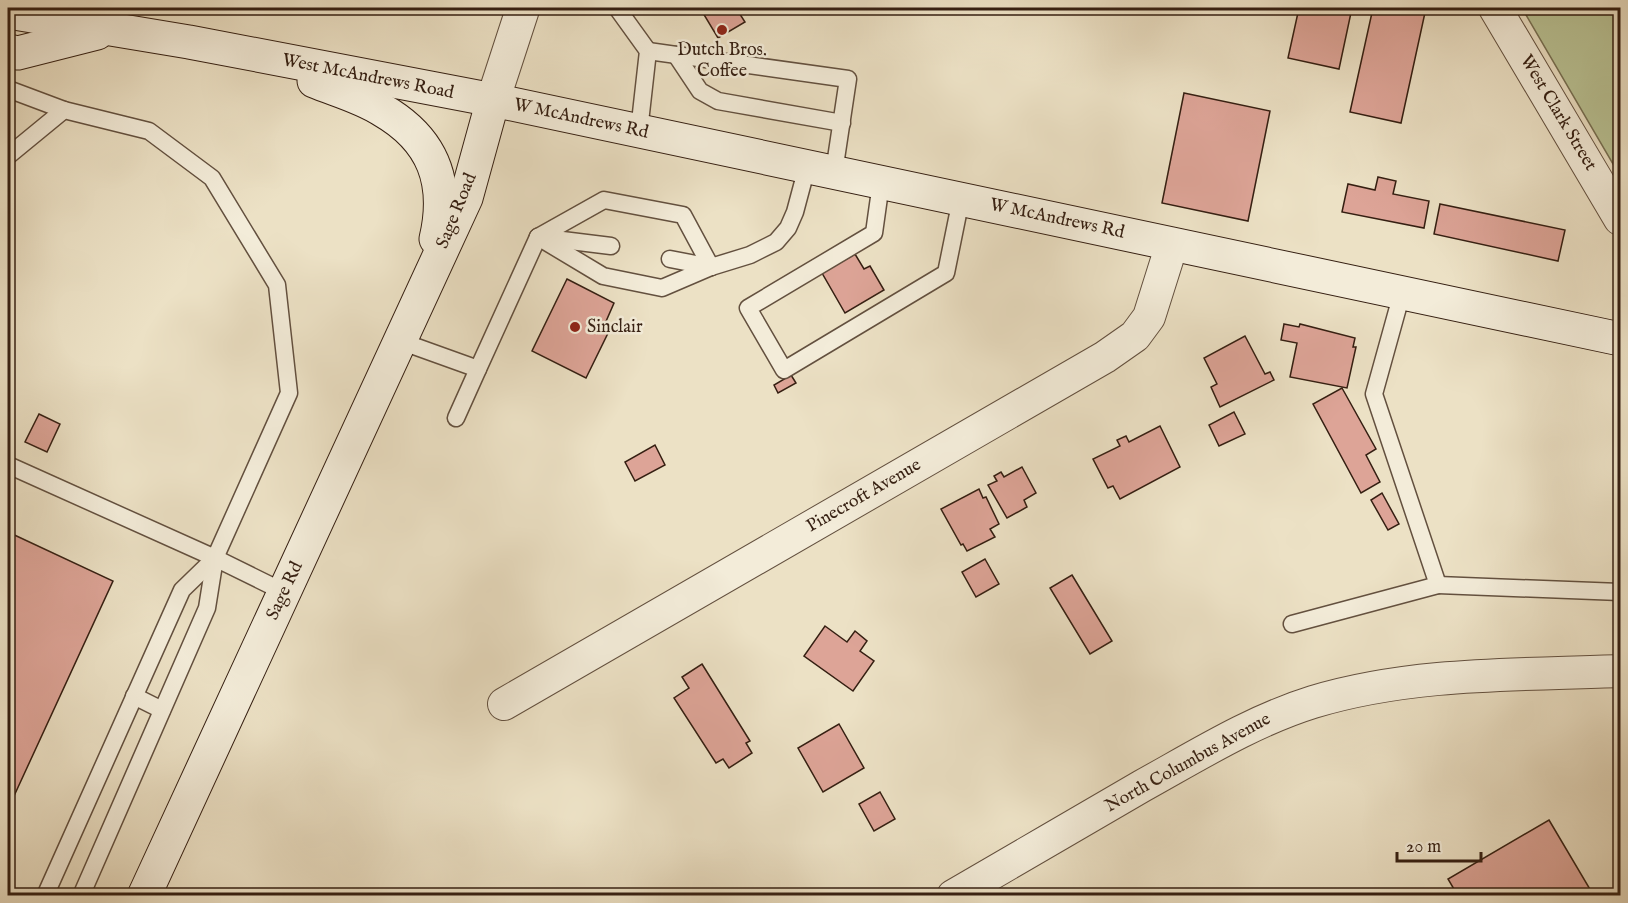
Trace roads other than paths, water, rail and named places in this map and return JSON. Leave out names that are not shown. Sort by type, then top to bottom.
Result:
[{"type":"main road","points":[[82,8],[111,30]]},
{"type":"main road","name":"Sage Road","points":[[426,286],[466,198],[493,100],[523,8]]},
{"type":"main road","points":[[8,12],[243,52],[382,109],[406,127],[426,149],[437,171],[442,194],[442,213],[426,286]]},
{"type":"main road","points":[[8,51],[18,53],[111,30]]},
{"type":"main road","name":"West McAndrews Road","points":[[243,52],[493,100]]},
{"type":"main road","name":"W McAndrews Rd","points":[[493,100],[1620,339]]},
{"type":"main road","name":"Sage Rd","points":[[144,896],[426,286]]},
{"type":"street","name":"West Clark Street","points":[[1495,8],[1620,219]]},
{"type":"street","name":"Pinecroft Avenue","points":[[504,704],[1105,357],[1135,336],[1149,317],[1172,244]]},
{"type":"street","name":"North Columbus Avenue","points":[[953,896],[1217,744],[1274,716],[1315,702],[1370,688],[1463,677],[1620,671]]},
{"type":"lane","points":[[617,8],[648,51],[639,131]]},
{"type":"lane","points":[[538,237],[603,276],[662,288],[711,267],[750,255],[777,242],[788,228],[820,170],[842,123],[848,79],[648,51]]},
{"type":"lane","points":[[676,55],[700,91],[718,101],[842,123]]},
{"type":"lane","points":[[8,89],[64,110],[149,131],[212,178],[277,285],[289,393],[215,558],[207,608],[81,896]]},
{"type":"lane","points":[[8,156],[64,110]]},
{"type":"lane","points":[[881,183],[874,233],[748,308],[784,370],[946,273],[961,199]]},
{"type":"lane","points":[[456,418],[538,237],[604,200],[683,215],[711,267]]},
{"type":"lane","points":[[538,237],[611,246]]},
{"type":"lane","points":[[670,260],[711,267]]},
{"type":"lane","points":[[1402,293],[1374,394],[1438,585]]},
{"type":"lane","points":[[400,341],[478,369]]},
{"type":"lane","points":[[8,465],[215,558],[284,592]]},
{"type":"lane","points":[[45,896],[182,590],[215,558]]},
{"type":"lane","points":[[1292,624],[1438,585],[1620,592]]},
{"type":"lane","points":[[134,696],[162,710]]},
{"type":"place","name":"Dutch Bros. Coffee","points":[[722,30]]},
{"type":"place","name":"Sinclair","points":[[575,327]]}]
